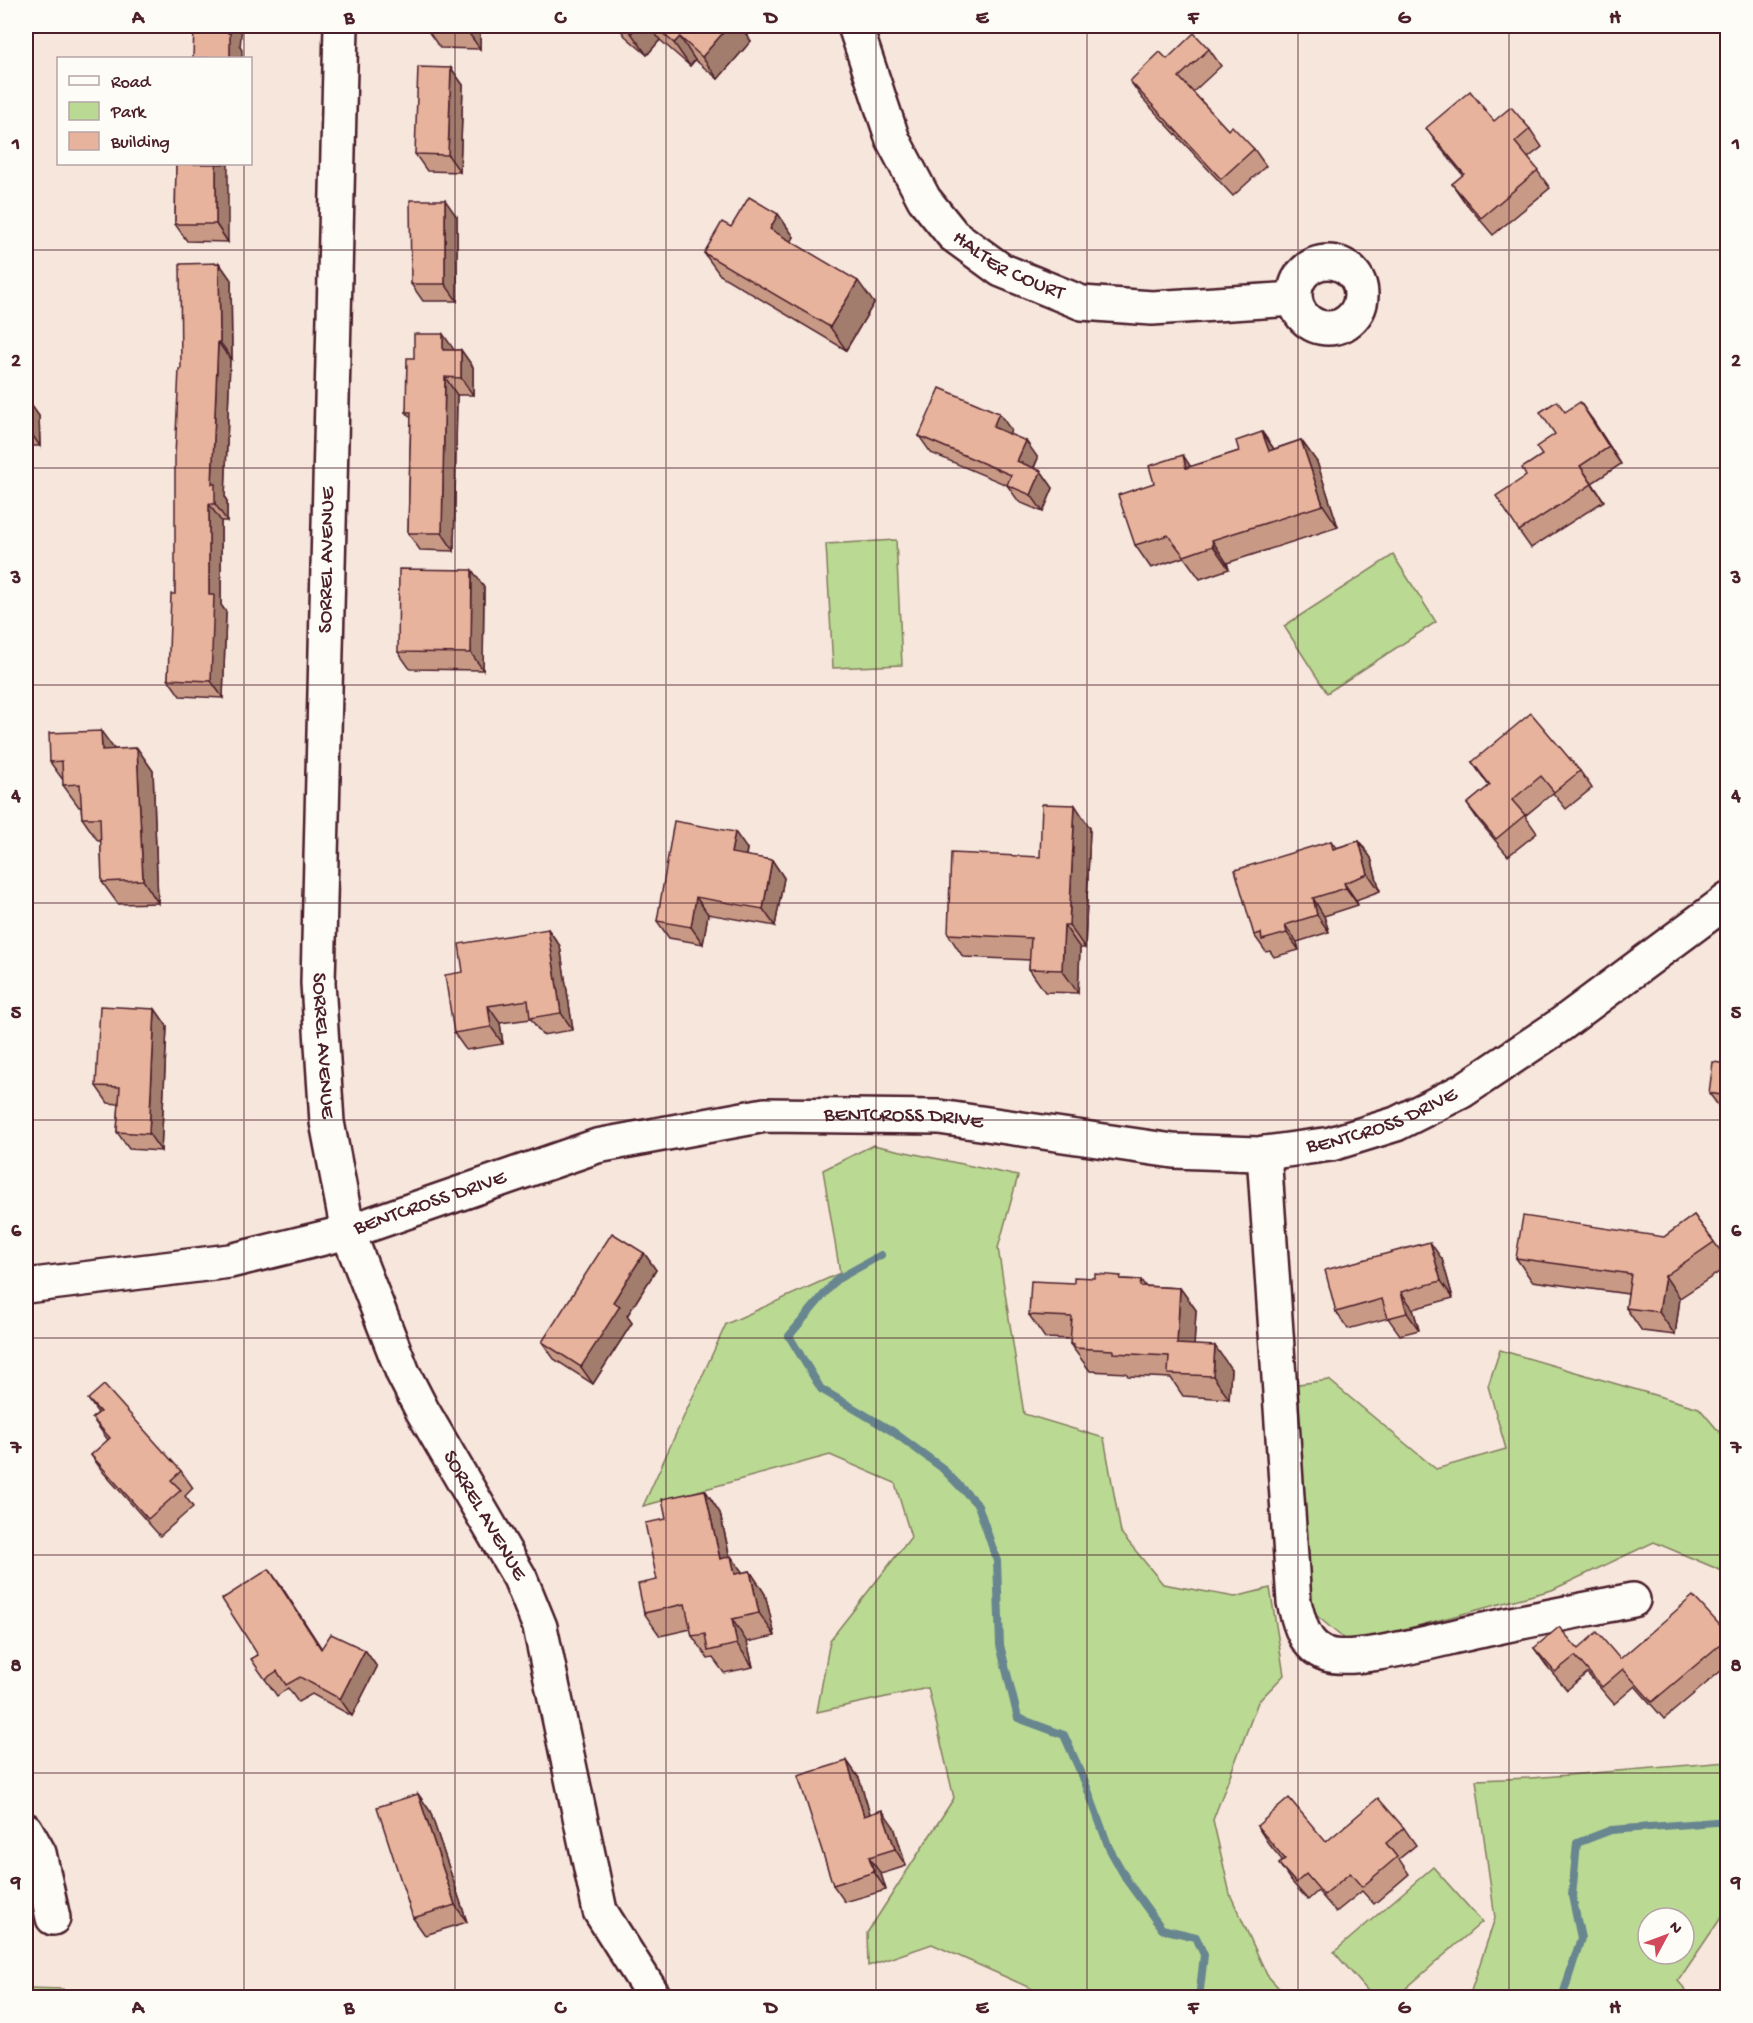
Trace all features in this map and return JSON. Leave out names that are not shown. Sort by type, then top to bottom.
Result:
[{"type":"street","name":"SORREL AVENUE","points":[[341,26],[318,983],[327,1122],[348,1232],[403,1373],[422,1410],[520,1578],[540,1628],[600,1911],[655,1998]]},
{"type":"street","name":"HALTER COURT","points":[[855,26],[893,140],[924,199],[953,235],[1001,270],[1082,303],[1152,308],[1295,298]]},
{"type":"street","name":"BENTCROSS DRIVE","points":[[26,1286],[230,1261],[348,1232],[597,1146],[765,1115],[939,1117],[1173,1151],[1264,1153],[1331,1144],[1396,1124],[1462,1091],[1559,1026],[1728,900]]},
{"type":"street","points":[[1264,1153],[1294,1602],[1301,1630],[1313,1648],[1328,1655],[1363,1656],[1633,1600]]},
{"type":"street","points":[[26,1830],[39,1853],[53,1918]]},
{"type":"green space","points":[[896,540],[902,665],[833,668],[826,544]]},
{"type":"green space","points":[[1393,555],[1436,622],[1327,693],[1284,626]]},
{"type":"green space","points":[[873,1145],[1018,1176],[998,1248],[1024,1414],[1104,1438],[1121,1533],[1163,1584],[1235,1597],[1270,1588],[1284,1675],[1258,1702],[1213,1820],[1230,1894],[1267,1975],[1287,1997],[1037,1997],[1037,1991],[932,1944],[868,1966],[867,1933],[954,1798],[928,1688],[817,1712],[830,1640],[911,1537],[895,1483],[830,1455],[643,1506],[726,1324],[840,1273],[823,1170]]},
{"type":"green space","points":[[1500,1350],[1699,1408],[1727,1441],[1727,1573],[1654,1542],[1552,1590],[1350,1644],[1310,1610],[1291,1385],[1329,1380],[1436,1469],[1506,1449],[1488,1386]]},
{"type":"green space","points":[[1727,1762],[1727,1909],[1696,1955],[1696,1906],[1636,1906],[1636,1966],[1688,1966],[1678,1981],[1692,1997],[1467,1997],[1470,1994],[1495,1918],[1476,1780],[1531,1778]]},
{"type":"green space","points":[[1433,1867],[1482,1922],[1396,1997],[1373,1997],[1334,1952]]},
{"type":"green space","points":[[26,1988],[63,1989],[68,1997],[26,1997]]},
{"type":"building","points":[[194,26],[229,26],[230,57],[193,57]]},
{"type":"building","points":[[428,26],[468,26],[468,32],[428,31]]},
{"type":"building","points":[[623,26],[638,26],[631,33]]},
{"type":"building","points":[[654,26],[729,26],[702,57],[680,37],[674,43]]},
{"type":"building","points":[[1194,33],[1209,49],[1179,77],[1228,130],[1232,126],[1254,149],[1221,179],[1130,81],[1160,52],[1167,59]]},
{"type":"building","points":[[418,67],[451,68],[448,155],[415,154]]},
{"type":"building","points":[[1470,91],[1494,121],[1511,107],[1530,129],[1515,142],[1538,170],[1481,218],[1452,184],[1464,174],[1426,128]]},
{"type":"building","points":[[176,165],[216,165],[216,224],[175,224]]},
{"type":"building","points":[[749,197],[778,214],[770,229],[858,281],[830,327],[704,253],[722,222],[731,227]]},
{"type":"building","points":[[410,200],[445,200],[445,284],[411,284]]},
{"type":"building","points":[[219,263],[220,342],[218,342],[212,484],[215,484],[215,504],[209,504],[209,595],[214,595],[211,681],[168,679],[171,594],[175,594],[175,456],[179,369],[181,369],[180,264]]},
{"type":"building","points":[[414,334],[443,334],[443,350],[461,350],[461,378],[445,377],[442,533],[408,533],[411,412],[406,412],[407,358],[414,358]]},
{"type":"building","points":[[940,388],[999,413],[993,427],[1026,441],[1017,461],[1041,471],[1031,495],[1007,485],[1011,475],[919,436]]},
{"type":"building","points":[[27,399],[28,429],[26,429]]},
{"type":"building","points":[[1557,401],[1565,412],[1580,402],[1609,447],[1580,466],[1592,484],[1519,531],[1496,496],[1526,476],[1522,468],[1542,455],[1536,447],[1555,434],[1540,412]]},
{"type":"building","points":[[1262,432],[1269,451],[1301,440],[1323,505],[1212,540],[1213,546],[1184,556],[1168,535],[1135,545],[1118,495],[1154,483],[1149,466],[1183,455],[1186,468],[1239,451],[1236,441]]},
{"type":"building","points":[[399,569],[472,570],[471,653],[398,652]]},
{"type":"building","points":[[1531,713],[1580,771],[1554,792],[1541,776],[1512,800],[1525,815],[1496,839],[1467,804],[1490,785],[1472,762]]},
{"type":"building","points":[[101,731],[102,750],[137,748],[143,880],[102,882],[100,818],[82,818],[80,784],[63,785],[62,761],[50,762],[49,733]]},
{"type":"building","points":[[1042,804],[1075,805],[1069,925],[1064,925],[1062,970],[1029,969],[1031,938],[948,934],[951,853],[1040,857]]},
{"type":"building","points":[[674,821],[735,832],[731,853],[772,860],[763,909],[696,897],[691,927],[657,921]]},
{"type":"building","points":[[1331,841],[1333,849],[1359,841],[1368,874],[1344,883],[1346,888],[1313,898],[1317,915],[1285,925],[1287,933],[1262,940],[1261,933],[1254,935],[1235,870]]},
{"type":"building","points":[[548,929],[561,1013],[530,1018],[528,1000],[488,1006],[491,1027],[454,1033],[445,975],[463,972],[459,944]]},
{"type":"building","points":[[100,1006],[155,1009],[149,1134],[117,1132],[120,1087],[96,1086]]},
{"type":"building","points":[[1713,1062],[1728,1064],[1728,1096],[1709,1093]]},
{"type":"building","points":[[1694,1215],[1714,1242],[1665,1276],[1659,1312],[1626,1308],[1631,1274],[1516,1258],[1523,1216],[1664,1237]]},
{"type":"building","points":[[612,1233],[644,1253],[613,1302],[620,1306],[581,1367],[542,1342]]},
{"type":"building","points":[[1430,1242],[1441,1281],[1401,1292],[1407,1313],[1388,1318],[1382,1299],[1336,1312],[1325,1270]]},
{"type":"building","points":[[1095,1274],[1141,1280],[1140,1286],[1180,1288],[1177,1344],[1215,1346],[1213,1376],[1168,1374],[1169,1356],[1074,1348],[1074,1344],[1070,1344],[1072,1317],[1029,1315],[1031,1281],[1074,1283],[1074,1277],[1095,1278]]},
{"type":"building","points":[[104,1385],[181,1471],[171,1480],[181,1490],[148,1519],[91,1455],[110,1438],[92,1418],[100,1412],[88,1399]]},
{"type":"building","points":[[705,1490],[720,1559],[731,1556],[735,1574],[750,1571],[759,1613],[732,1619],[737,1644],[708,1651],[705,1634],[692,1636],[685,1604],[644,1613],[638,1584],[657,1580],[645,1523],[666,1519],[662,1499]]},
{"type":"building","points":[[269,1569],[321,1649],[331,1634],[365,1650],[340,1699],[300,1677],[286,1685],[277,1671],[265,1679],[251,1659],[258,1655],[222,1599]]},
{"type":"building","points":[[1693,1596],[1728,1634],[1728,1638],[1652,1702],[1623,1669],[1602,1687],[1575,1656],[1555,1672],[1534,1648],[1559,1627],[1578,1649],[1597,1632],[1620,1659]]},
{"type":"building","points":[[847,1761],[864,1816],[882,1810],[895,1849],[869,1857],[874,1872],[833,1885],[798,1776]]},
{"type":"building","points":[[418,1794],[455,1905],[413,1918],[377,1807]]},
{"type":"building","points":[[1289,1798],[1326,1842],[1378,1798],[1404,1828],[1386,1843],[1397,1857],[1362,1887],[1350,1873],[1324,1895],[1306,1874],[1296,1883],[1279,1864],[1285,1859],[1257,1826]]},
{"type":"building","points":[[903,1993],[906,1998],[896,1998]]},
{"type":"waterway","points":[[881,1255],[836,1280],[789,1336],[821,1389],[892,1431],[941,1467],[978,1505],[997,1561],[1000,1645],[1018,1718],[1064,1735],[1085,1782],[1109,1848],[1128,1882],[1162,1929],[1196,1937],[1204,1955],[1199,1998]]},
{"type":"waterway","points":[[1562,1998],[1581,1938],[1572,1896],[1577,1843],[1611,1830],[1728,1821]]}]
